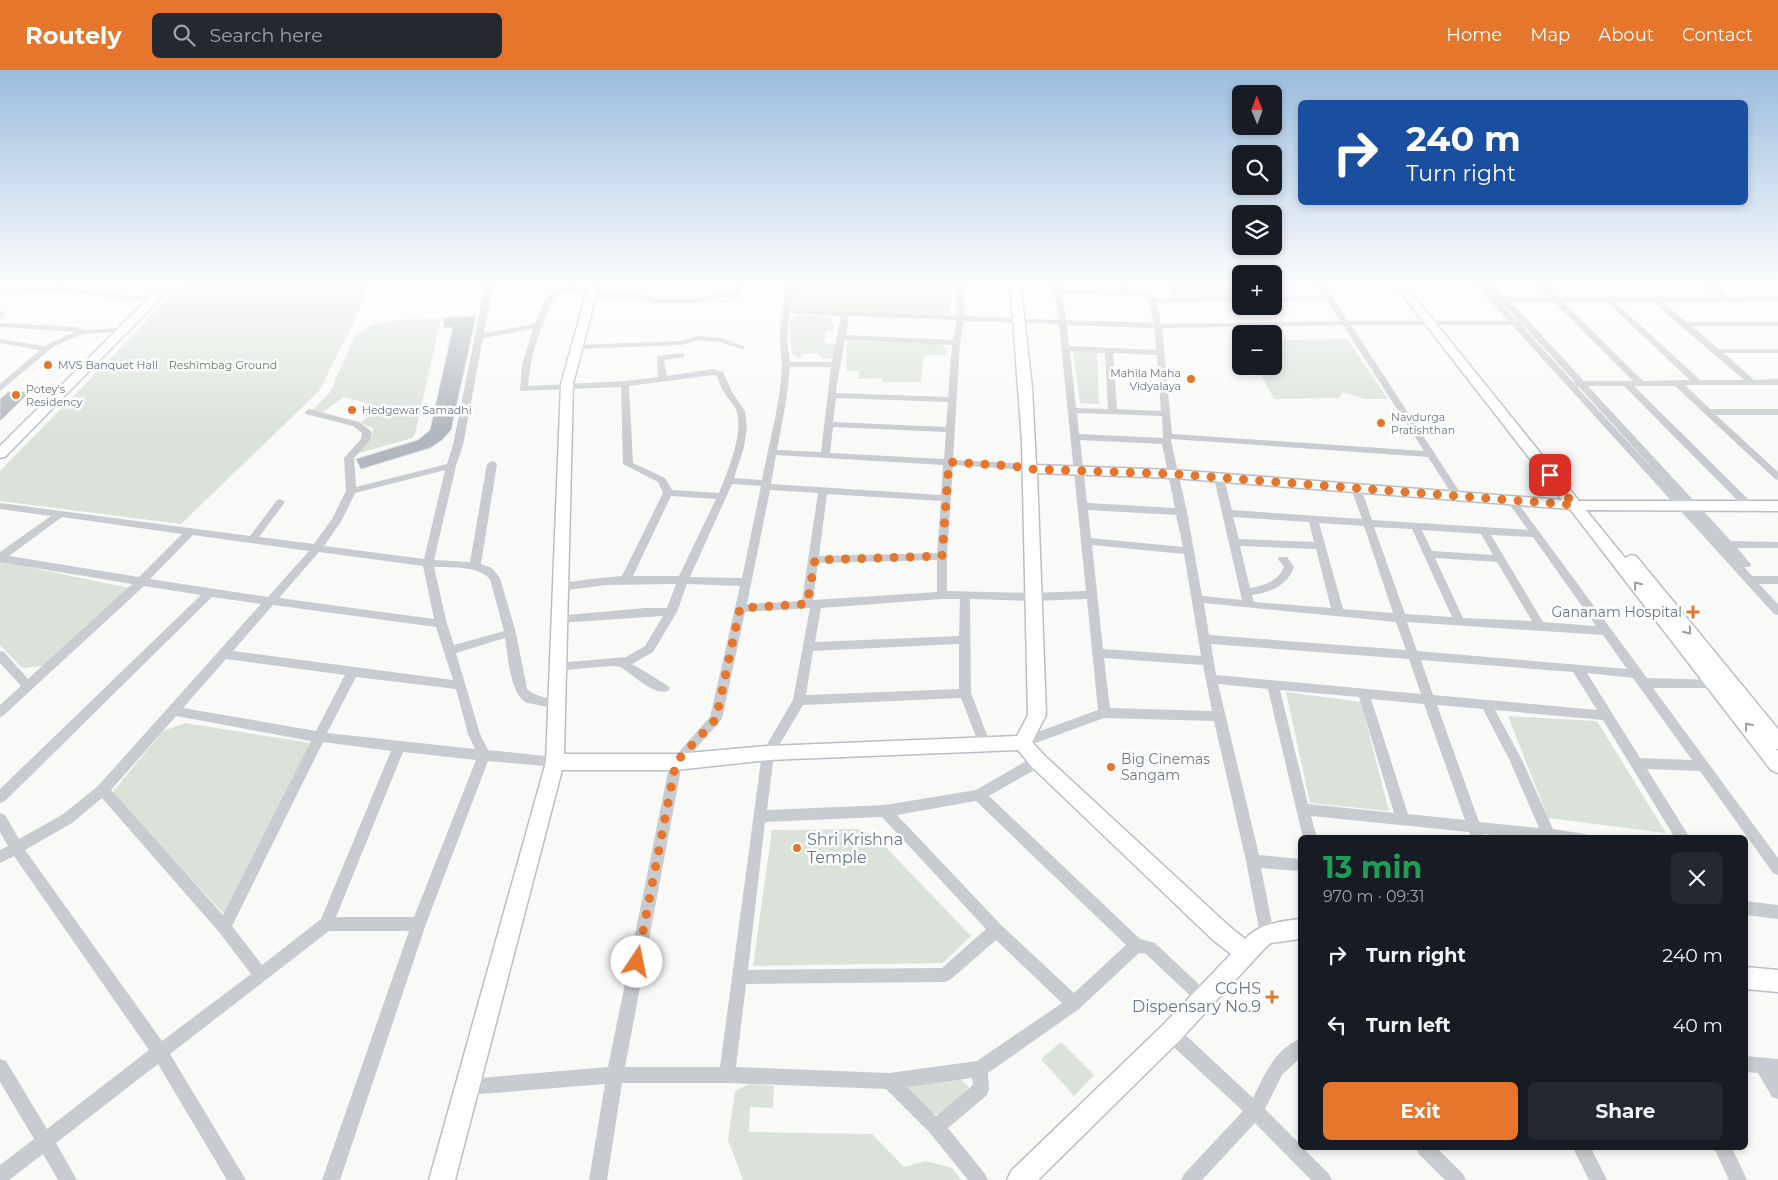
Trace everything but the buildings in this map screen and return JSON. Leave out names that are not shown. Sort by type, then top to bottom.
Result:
[{"type":"street","points":[[0,388],[44,348],[85,332]]},
{"type":"street","points":[[0,443],[117,332]]},
{"type":"street","points":[[0,454],[117,332]]},
{"type":"street","points":[[331,1180],[419,924],[484,755],[474,734],[461,685],[441,624],[428,563],[451,466],[458,445],[479,332]]},
{"type":"street","points":[[478,336],[503,332]]},
{"type":"street","points":[[535,332],[524,368],[523,389],[625,384],[713,372],[720,374],[728,392],[741,411],[742,428],[736,459],[722,496],[683,580],[671,612],[648,649],[628,661],[558,667]]},
{"type":"street","points":[[442,1180],[555,762],[567,387],[580,332]]},
{"type":"street","points":[[598,1180],[615,1075],[676,762],[716,719],[746,582],[782,402],[786,365],[784,332]]},
{"type":"street","points":[[825,454],[835,364],[838,358],[843,332]]},
{"type":"street","points":[[942,595],[942,556],[958,332]]},
{"type":"street","points":[[1021,332],[1029,469],[1037,715],[1022,743]]},
{"type":"street","points":[[1064,332],[1104,713]]},
{"type":"street","points":[[1158,332],[1167,439],[1198,599],[1211,679],[1253,861],[1267,934]]},
{"type":"street","points":[[1350,332],[1458,497]]},
{"type":"street","points":[[1443,332],[1581,505],[1778,742]]},
{"type":"street","points":[[1523,332],[1570,384],[1688,506]]},
{"type":"street","points":[[1534,332],[1688,506],[1756,580],[1778,599]]},
{"type":"street","points":[[1588,332],[1641,384]]},
{"type":"street","points":[[1643,332],[1698,383]]},
{"type":"street","points":[[1693,332],[1752,382]]},
{"type":"street","points":[[842,337],[956,343]]},
{"type":"street","points":[[576,347],[681,343],[698,338],[721,340],[742,347]]},
{"type":"street","points":[[0,341],[44,348]]},
{"type":"street","points":[[1065,348],[1160,353]]},
{"type":"street","points":[[1110,351],[1113,412]]},
{"type":"street","points":[[1716,351],[1778,351]]},
{"type":"street","points":[[663,379],[660,358],[681,355]]},
{"type":"street","points":[[786,365],[835,364]]},
{"type":"street","points":[[1570,384],[1778,382]]},
{"type":"street","points":[[625,384],[628,464],[662,480],[668,493]]},
{"type":"street","points":[[1627,384],[1749,506]]},
{"type":"street","points":[[1678,384],[1778,477]]},
{"type":"street","points":[[832,395],[952,400]]},
{"type":"street","points":[[1071,410],[1166,414]]},
{"type":"street","points":[[0,857],[67,819],[103,790],[271,602],[317,548],[337,520],[351,491],[349,458],[365,440],[367,432],[356,424],[309,412]]},
{"type":"street","points":[[1708,412],[1778,412]]},
{"type":"street","points":[[829,424],[950,430]]},
{"type":"street","points":[[1074,437],[1167,439],[1431,454]]},
{"type":"street","points":[[772,452],[1013,466],[1029,469],[1174,474],[1581,505],[1778,506]]},
{"type":"street","points":[[475,566],[492,464]]},
{"type":"street","points":[[351,491],[451,466]]},
{"type":"street","points":[[1219,478],[1249,605]]},
{"type":"street","points":[[727,482],[823,491],[946,498]]},
{"type":"street","points":[[1356,488],[1476,832]]},
{"type":"street","points":[[727,1075],[768,753],[799,700],[812,604],[823,491]]},
{"type":"street","points":[[668,493],[722,496]]},
{"type":"street","points":[[627,578],[668,493]]},
{"type":"street","points":[[1512,501],[1778,869]]},
{"type":"street","points":[[252,540],[280,502]]},
{"type":"street","points":[[1581,505],[1778,765]]},
{"type":"street","points":[[1081,506],[1182,512]]},
{"type":"street","points":[[2,508],[428,563],[475,566],[488,572],[495,578],[510,633],[521,691],[528,698],[558,704]]},
{"type":"street","points":[[1228,512],[1536,534]]},
{"type":"street","points":[[0,558],[59,515]]},
{"type":"street","points":[[1312,518],[1338,613]]},
{"type":"street","points":[[1415,525],[1459,621]]},
{"type":"street","points":[[1484,531],[1540,626]]},
{"type":"street","points":[[0,712],[141,582],[190,532]]},
{"type":"street","points":[[1085,541],[1189,551]]},
{"type":"street","points":[[1234,542],[1320,546]]},
{"type":"street","points":[[1723,544],[1778,544]]},
{"type":"street","points":[[1429,554],[1501,559]]},
{"type":"street","points":[[815,560],[942,556]]},
{"type":"street","points":[[0,558],[210,593],[441,624]]},
{"type":"street","points":[[1246,592],[1261,591],[1282,579],[1288,567],[1283,560]]},
{"type":"street","points":[[560,587],[585,582],[627,578],[746,582]]},
{"type":"street","points":[[1756,580],[1778,580]]},
{"type":"street","points":[[1756,580],[1778,611]]},
{"type":"street","points":[[0,797],[210,593]]},
{"type":"street","points":[[740,608],[942,595],[1033,597],[1091,595]]},
{"type":"street","points":[[964,596],[965,694],[984,743]]},
{"type":"street","points":[[1198,599],[1400,618],[1606,631]]},
{"type":"street","points":[[560,619],[645,612],[671,612]]},
{"type":"street","points":[[449,651],[510,633]]},
{"type":"street","points":[[1205,638],[1577,668],[1640,678],[1714,683]]},
{"type":"street","points":[[807,647],[964,640]]},
{"type":"street","points":[[224,654],[461,685]]},
{"type":"street","points":[[1098,654],[1208,661]]},
{"type":"street","points":[[0,655],[28,686]]},
{"type":"street","points":[[621,662],[650,682],[664,688]]},
{"type":"street","points":[[1577,668],[1681,835]]},
{"type":"street","points":[[224,927],[353,672]]},
{"type":"street","points":[[1211,679],[1607,716]]},
{"type":"street","points":[[1272,685],[1309,835]]},
{"type":"street","points":[[799,700],[965,694]]},
{"type":"street","points":[[1364,694],[1403,820]]},
{"type":"street","points":[[1487,706],[1516,760],[1548,834]]},
{"type":"street","points":[[173,711],[319,737],[399,747],[555,762],[676,762],[768,753],[1022,743],[1104,713],[1220,716]]},
{"type":"street","points":[[1022,743],[1038,761],[1220,933],[1245,952]]},
{"type":"street","points":[[0,1176],[44,1140],[326,924],[399,747]]},
{"type":"street","points":[[759,816],[886,812],[979,795],[1038,761]]},
{"type":"street","points":[[1636,763],[1704,766]]},
{"type":"street","points":[[103,790],[224,927],[261,975]]},
{"type":"street","points":[[979,795],[1136,945],[1150,948],[1203,998]]},
{"type":"street","points":[[1303,809],[1403,820],[1476,832],[1556,835]]},
{"type":"street","points":[[886,812],[996,930],[1074,1004]]},
{"type":"street","points":[[0,819],[16,848],[160,1052],[237,1180]]},
{"type":"street","points":[[1253,861],[1298,865]]},
{"type":"street","points":[[1748,908],[1778,912]]},
{"type":"street","points":[[326,924],[419,924]]},
{"type":"street","points":[[740,977],[945,975],[996,930]]},
{"type":"street","points":[[1020,1180],[1171,1033],[1245,952],[1267,934],[1298,930]]},
{"type":"street","points":[[468,1087],[615,1075],[727,1075],[889,1081],[980,1069],[1074,1004],[1136,945]]},
{"type":"street","points":[[1748,978],[1778,981]]},
{"type":"street","points":[[1171,1033],[1255,1111],[1322,1180]]},
{"type":"street","points":[[1190,1180],[1255,1111],[1276,1068],[1298,1049]]},
{"type":"street","points":[[1748,1064],[1770,1066],[1778,1091]]},
{"type":"street","points":[[0,1068],[68,1180]]},
{"type":"street","points":[[936,1127],[980,1089],[980,1069]]},
{"type":"street","points":[[889,1081],[936,1127],[979,1180]]},
{"type":"street","points":[[1427,1150],[1458,1180]]},
{"type":"street","points":[[1583,1150],[1598,1180]]},
{"type":"street","points":[[1724,1150],[1738,1180]]},
{"type":"green space","name":"Reshimbag Ground","points":[[136,332],[349,332],[319,391],[181,524],[0,501],[0,471]]},
{"type":"green space","points":[[361,332],[438,332],[415,434],[412,438],[356,454],[373,433],[373,428],[360,423],[380,407],[344,397],[323,412],[313,410],[330,392],[355,336]]},
{"type":"green space","points":[[790,332],[826,332],[824,343],[836,344],[833,358],[823,359],[817,353],[802,354],[800,359],[792,354]]},
{"type":"green space","points":[[1347,339],[1388,399],[1364,399],[1343,392],[1339,398],[1274,399],[1261,375],[1282,375],[1282,340]]},
{"type":"green space","points":[[847,341],[940,344],[947,349],[946,355],[926,355],[923,358],[921,382],[882,382],[882,378],[858,379],[859,371],[846,371]]},
{"type":"green space","points":[[1073,351],[1097,352],[1099,404],[1080,403]]},
{"type":"green space","points":[[0,561],[129,588],[43,666],[22,668],[0,645]]},
{"type":"green space","points":[[1286,692],[1361,702],[1389,811],[1310,803]]},
{"type":"green space","points":[[1508,716],[1597,721],[1666,833],[1548,818]]},
{"type":"green space","points":[[185,723],[310,743],[224,914],[111,794],[163,731]]},
{"type":"green space","points":[[859,829],[876,837],[971,936],[943,963],[753,966],[772,830]]},
{"type":"green space","points":[[1061,1042],[1094,1075],[1074,1096],[1041,1059]]},
{"type":"green space","points":[[958,1077],[969,1087],[944,1113],[931,1114],[899,1085]]},
{"type":"green space","points":[[749,1084],[774,1086],[773,1108],[750,1107],[749,1132],[872,1134],[904,1167],[925,1161],[952,1168],[961,1180],[743,1180],[728,1140],[735,1091]]},
{"type":"place","name":"MVS Banquet Hall","points":[[48,365]]},
{"type":"place","name":"Mahila Maha Vidyalaya","points":[[1191,379]]},
{"type":"place","name":"Potey's Residency","points":[[16,395]]},
{"type":"place","name":"Hedgewar Samadhi","points":[[352,410]]},
{"type":"place","name":"Navdurga Pratishthan","points":[[1381,423]]},
{"type":"place","name":"Gananam Hospital","points":[[1693,612]]},
{"type":"place","name":"Big Cinemas Sangam","points":[[1111,767]]},
{"type":"place","name":"Shri Krishna Temple","points":[[797,848]]},
{"type":"place","name":"CGHS Dispensary No.9","points":[[1272,997]]},
{"type":"route","points":[[637,962],[676,762],[716,719],[740,608],[807,604],[815,560],[942,556],[949,462],[1013,466],[1029,469],[1174,474],[1574,505],[1550,475]]}]
